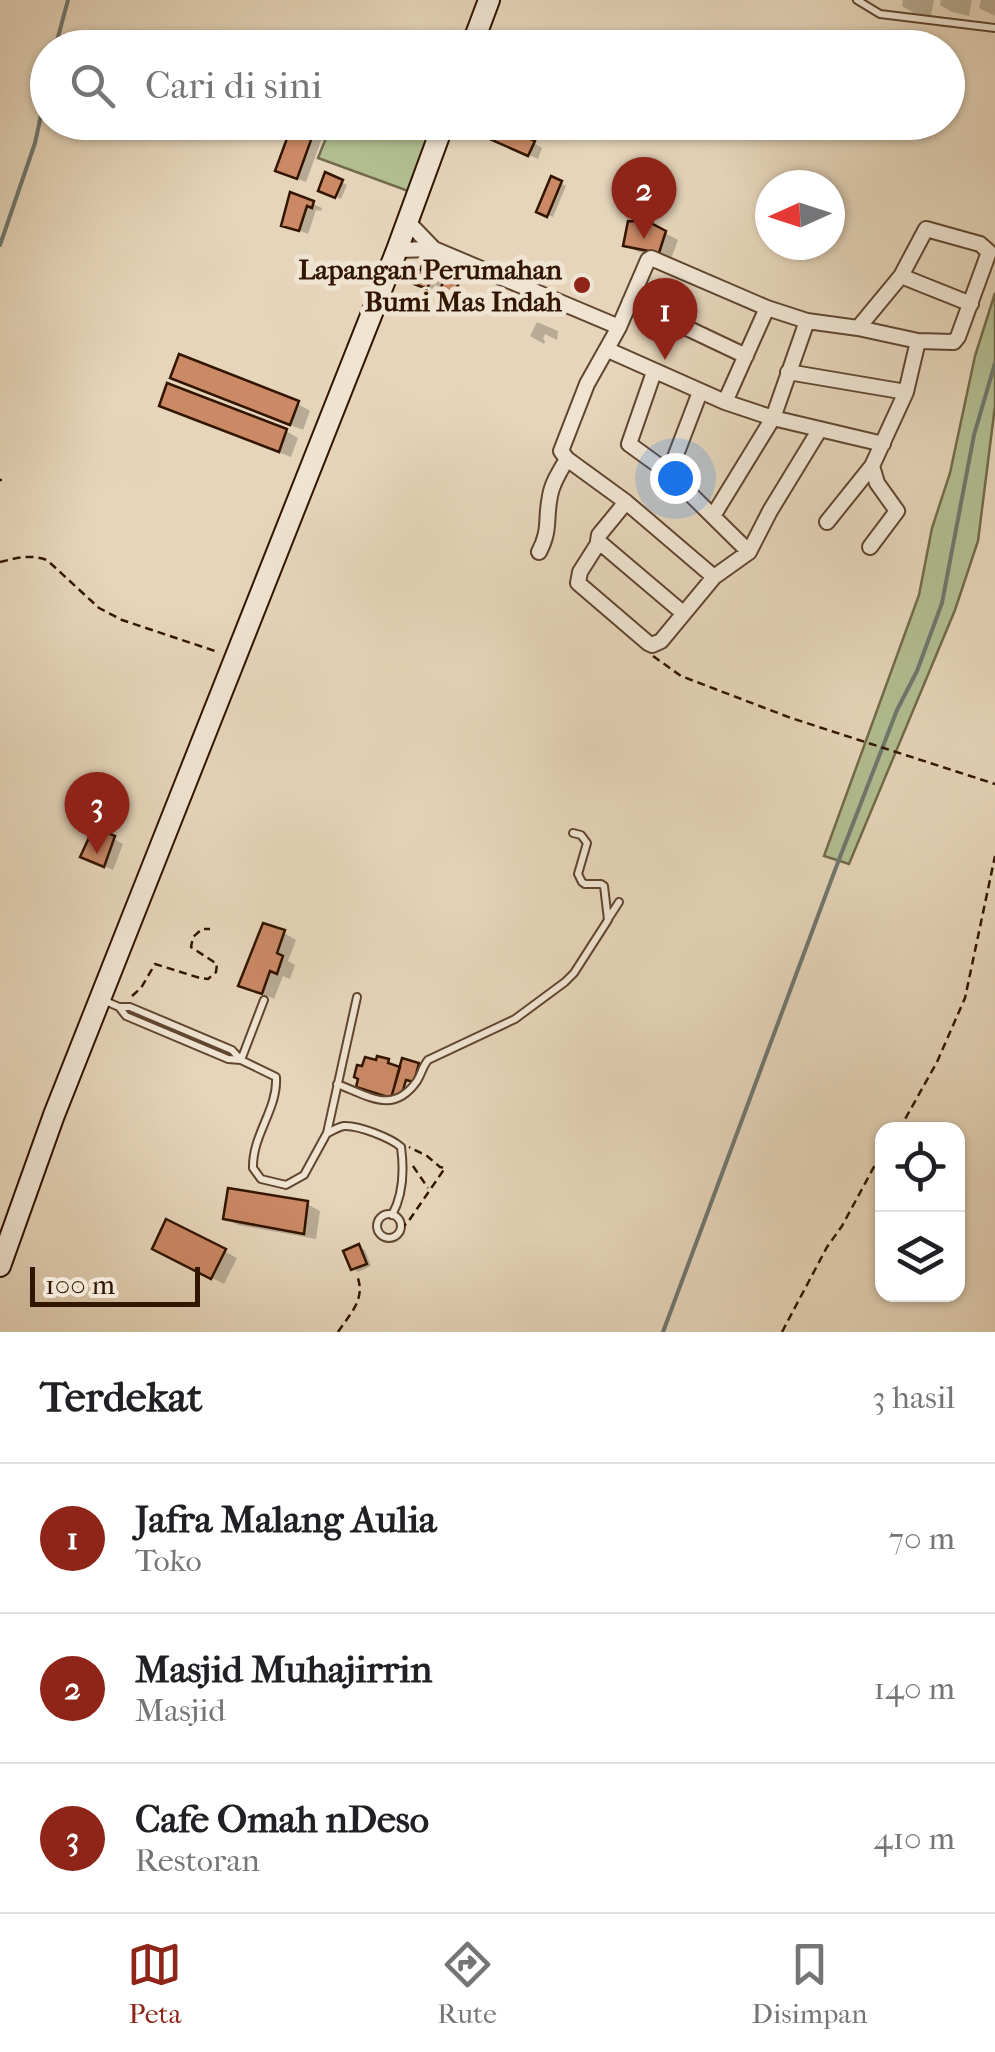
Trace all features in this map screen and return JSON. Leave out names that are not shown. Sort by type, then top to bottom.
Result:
[{"type":"street","points":[[478,30],[489,0]]},
{"type":"street","points":[[0,1266],[54,1115],[110,1003],[234,657],[438,140]]},
{"type":"street","points":[[408,222],[434,249],[619,327]]},
{"type":"street","points":[[714,577],[626,502],[566,459],[561,448],[650,258],[766,308],[807,321],[918,341],[954,342],[989,252],[984,246],[926,230],[901,276],[858,328]]},
{"type":"street","points":[[397,250],[434,249]]},
{"type":"street","points":[[901,276],[971,304]]},
{"type":"street","points":[[630,301],[746,356]]},
{"type":"street","points":[[725,402],[766,308]]},
{"type":"street","points":[[713,516],[773,418],[807,321]]},
{"type":"street","points":[[828,522],[872,466],[906,392],[918,341]]},
{"type":"street","points":[[608,350],[725,402],[773,418],[882,444]]},
{"type":"street","points":[[654,372],[628,442],[668,473],[749,552]]},
{"type":"street","points":[[788,372],[906,392]]},
{"type":"street","points":[[668,473],[700,392]]},
{"type":"street","points":[[626,502],[600,536],[578,582],[652,645],[661,641],[714,577],[749,552],[820,429]]},
{"type":"street","points":[[539,552],[548,532],[554,481],[566,459]]},
{"type":"street","points":[[870,547],[896,511],[879,486],[872,466]]},
{"type":"street","points":[[599,542],[683,613]]},
{"type":"lane","points":[[857,0],[880,14],[995,28]]},
{"type":"lane","points":[[573,833],[581,835],[587,843],[579,878],[585,884],[604,886],[608,920]]},
{"type":"lane","points":[[338,1084],[389,1102],[402,1098],[428,1060],[515,1018],[566,982],[619,902]]},
{"type":"lane","points":[[110,1003],[126,1016],[276,1077],[274,1097],[253,1150],[252,1168],[261,1179],[286,1185],[310,1166],[327,1134],[357,997]]},
{"type":"lane","points":[[242,1060],[264,1000]]},
{"type":"lane","points":[[327,1134],[345,1126],[394,1140],[401,1147],[398,1205],[392,1215]]},
{"type":"lane","points":[[392,1215],[400,1228],[390,1238],[383,1236],[378,1231],[379,1219],[392,1215]]},
{"type":"path","points":[[0,562],[37,556],[47,560],[85,597],[111,614],[234,657]]},
{"type":"path","points":[[652,645],[654,658],[681,676],[791,718],[995,784]]},
{"type":"path","points":[[903,1122],[938,1062],[964,998],[995,856]]},
{"type":"path","points":[[110,1003],[141,988],[155,964],[208,979],[216,972],[217,964],[190,947],[202,928],[210,929]]},
{"type":"path","points":[[394,1140],[445,1168],[400,1228]]},
{"type":"path","points":[[402,1164],[413,1166],[430,1190]]},
{"type":"path","points":[[782,1332],[875,1165]]},
{"type":"path","points":[[338,1332],[362,1289],[357,1275]]},
{"type":"green space","points":[[325,140],[428,140],[408,191],[318,158]]},
{"type":"green space","points":[[995,293],[995,406],[978,541],[955,610],[849,864],[824,856],[919,595],[975,356]]},
{"type":"building","points":[[286,140],[311,140],[297,179],[275,171]]},
{"type":"building","points":[[492,140],[533,140],[528,156]]},
{"type":"building","points":[[325,172],[343,180],[335,198],[318,191]]},
{"type":"building","points":[[551,176],[562,181],[547,217],[536,212]]},
{"type":"building","points":[[290,192],[314,201],[312,208],[307,206],[299,231],[281,226]]},
{"type":"building","points":[[628,221],[649,222],[666,231],[659,253],[623,246]]},
{"type":"building","points":[[423,263],[436,268],[427,289],[414,284]]},
{"type":"building","points":[[446,277],[459,283],[449,303],[440,289]]},
{"type":"building","points":[[179,354],[299,401],[290,425],[170,378]]},
{"type":"building","points":[[167,383],[287,429],[279,452],[159,406]]},
{"type":"building","points":[[94,827],[115,836],[104,867],[80,857]]},
{"type":"building","points":[[263,923],[285,930],[277,953],[283,956],[277,974],[270,971],[262,994],[238,986]]},
{"type":"building","points":[[377,1056],[400,1067],[391,1098],[356,1087],[357,1065],[362,1066],[365,1057],[376,1060]]},
{"type":"building","points":[[402,1058],[419,1063],[414,1082],[406,1080],[401,1097],[392,1095]]},
{"type":"building","points":[[228,1188],[308,1201],[304,1234],[223,1219]]},
{"type":"building","points":[[166,1219],[226,1249],[211,1279],[152,1249]]},
{"type":"building","points":[[359,1244],[367,1264],[351,1270],[343,1251]]},
{"type":"waterway","points":[[60,30],[68,0]]},
{"type":"waterway","points":[[0,245],[36,140]]},
{"type":"waterway","points":[[663,1332],[835,870],[942,603],[974,435],[995,363]]},
{"type":"place","name":"Masjid Muhajirrin","points":[[644,239]]},
{"type":"place","name":"Lapangan Perumahan Bumi Mas Indah","points":[[582,285]]},
{"type":"place","name":"Jafra Malang Aulia","points":[[665,360]]},
{"type":"place","name":"Cafe Omah nDeso","points":[[97,854]]}]
